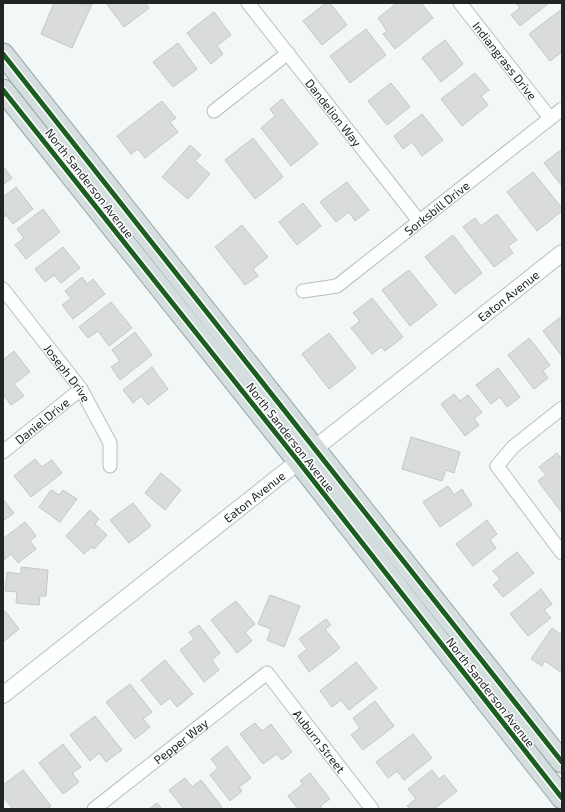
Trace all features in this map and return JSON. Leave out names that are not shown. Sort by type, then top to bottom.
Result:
[{"type":"highway","name":"North Sanderson Avenue","points":[[3,54],[562,762]]},
{"type":"highway","name":"North Sanderson Avenue","points":[[3,90],[298,461],[562,798]]},
{"type":"street","name":"Dandelion Way","points":[[248,3],[419,221]]},
{"type":"street","name":"Indiangrass Drive","points":[[460,3],[550,118]]},
{"type":"street","points":[[214,111],[288,54]]},
{"type":"street","name":"Sorksbill Drive","points":[[303,291],[337,286],[562,108]]},
{"type":"street","name":"Eaton Avenue","points":[[3,695],[562,253]]},
{"type":"street","name":"Joseph Drive","points":[[3,289],[81,389],[110,443],[110,466]]},
{"type":"street","name":"Daniel Drive","points":[[3,452],[81,389]]},
{"type":"street","points":[[562,408],[513,447],[497,466],[562,553]]},
{"type":"street","name":"Pepper Way","points":[[94,809],[266,673]]},
{"type":"street","name":"Auburn Street","points":[[266,673],[372,809]]},
{"type":"building","points":[[54,3],[92,4],[72,48],[41,34]]},
{"type":"building","points":[[106,3],[145,3],[149,8],[124,27]]},
{"type":"building","points":[[326,3],[330,3],[347,25],[322,45],[303,21]]},
{"type":"building","points":[[397,3],[421,3],[433,18],[395,49],[383,34],[387,31],[378,18]]},
{"type":"building","points":[[516,3],[549,3],[520,26],[511,15],[520,8]]},
{"type":"building","points":[[562,9],[562,52],[550,61],[529,34]]},
{"type":"building","points":[[214,12],[231,35],[217,46],[223,54],[211,64],[187,33]]},
{"type":"building","points":[[366,29],[386,55],[350,83],[330,56]]},
{"type":"building","points":[[445,40],[463,64],[441,82],[422,58]]},
{"type":"building","points":[[178,43],[197,69],[173,87],[153,62]]},
{"type":"building","points":[[475,73],[489,90],[481,96],[488,105],[462,126],[441,99]]},
{"type":"building","points":[[391,83],[410,107],[387,125],[368,101]]},
{"type":"building","points":[[282,99],[318,144],[291,166],[261,128],[275,116],[270,109]]},
{"type":"building","points":[[162,101],[176,118],[170,122],[178,132],[145,158],[138,149],[131,154],[117,136]]},
{"type":"building","points":[[422,114],[443,140],[422,156],[412,142],[403,149],[394,136]]},
{"type":"building","points":[[253,138],[283,177],[255,199],[225,160]]},
{"type":"building","points":[[190,145],[201,155],[195,161],[210,174],[188,199],[162,177]]},
{"type":"building","points":[[562,149],[562,186],[544,163]]},
{"type":"building","points":[[3,166],[12,178],[3,185]]},
{"type":"building","points":[[533,172],[562,208],[562,211],[537,231],[507,192]]},
{"type":"building","points":[[347,182],[369,210],[355,221],[349,212],[336,222],[320,202]]},
{"type":"building","points":[[16,187],[33,209],[13,224],[6,215],[3,218],[3,197]]},
{"type":"building","points":[[303,203],[321,226],[297,245],[279,222]]},
{"type":"building","points":[[43,209],[60,232],[26,259],[15,245],[24,238],[17,229]]},
{"type":"building","points":[[497,214],[517,240],[508,246],[513,253],[494,267],[463,227],[475,218],[481,226]]},
{"type":"building","points":[[242,225],[268,257],[253,269],[258,276],[245,285],[215,247]]},
{"type":"building","points":[[453,235],[482,273],[455,294],[425,257]]},
{"type":"building","points":[[63,247],[80,268],[61,283],[54,275],[45,282],[35,269]]},
{"type":"building","points":[[409,270],[437,305],[410,326],[382,290]]},
{"type":"building","points":[[82,277],[87,284],[93,279],[105,294],[73,319],[62,305],[71,298],[65,291]]},
{"type":"building","points":[[372,298],[403,337],[385,351],[381,347],[372,354],[351,328],[360,321],[353,313]]},
{"type":"building","points":[[111,302],[132,328],[109,346],[98,331],[88,338],[79,327]]},
{"type":"building","points":[[562,316],[562,354],[561,355],[543,331]]},
{"type":"building","points":[[135,332],[152,355],[120,380],[111,367],[120,361],[112,350]]},
{"type":"building","points":[[329,333],[356,368],[329,389],[302,354]]},
{"type":"building","points":[[529,338],[550,365],[543,371],[548,378],[534,389],[508,355]]},
{"type":"building","points":[[14,351],[30,372],[14,384],[24,396],[11,405],[3,394],[3,360]]},
{"type":"building","points":[[152,367],[168,389],[148,405],[141,396],[133,403],[123,390]]},
{"type":"building","points":[[498,368],[520,397],[507,407],[500,397],[491,404],[476,385]]},
{"type":"building","points":[[454,394],[460,401],[468,395],[482,412],[474,419],[479,425],[465,436],[441,404]]},
{"type":"building","points":[[411,437],[460,452],[454,473],[446,470],[442,481],[402,469]]},
{"type":"building","points":[[557,453],[562,460],[562,513],[538,481],[546,475],[539,467]]},
{"type":"building","points":[[35,459],[42,467],[52,460],[62,473],[31,497],[14,476]]},
{"type":"building","points":[[161,473],[181,490],[165,510],[145,493]]},
{"type":"building","points":[[448,486],[454,495],[462,489],[472,505],[440,527],[423,502]]},
{"type":"building","points":[[51,490],[59,495],[63,490],[77,499],[60,522],[39,507]]},
{"type":"building","points":[[3,499],[14,513],[3,521]]},
{"type":"building","points":[[133,503],[151,526],[129,543],[110,520]]},
{"type":"building","points":[[90,510],[99,519],[95,524],[107,535],[94,549],[92,547],[84,554],[66,536]]},
{"type":"building","points":[[487,520],[497,534],[490,540],[496,548],[473,566],[456,544]]},
{"type":"building","points":[[25,522],[36,536],[30,541],[36,549],[18,563],[11,554],[4,560],[3,539]]},
{"type":"building","points":[[517,552],[534,573],[503,597],[493,585],[500,579],[493,571]]},
{"type":"building","points":[[21,567],[48,570],[46,596],[40,596],[39,605],[16,603],[17,592],[5,591],[7,572],[21,574]]},
{"type":"building","points":[[541,589],[552,604],[544,610],[551,618],[528,636],[510,614]]},
{"type":"building","points":[[270,595],[300,606],[284,647],[267,640],[271,629],[258,624]]},
{"type":"building","points":[[236,601],[255,624],[245,632],[252,641],[237,653],[211,620]]},
{"type":"building","points":[[5,611],[19,629],[3,642],[3,612]]},
{"type":"building","points":[[326,619],[331,625],[325,629],[340,648],[309,672],[298,656],[307,649],[299,639]]},
{"type":"building","points":[[199,625],[220,653],[212,660],[219,670],[204,682],[180,650],[194,639],[189,632]]},
{"type":"building","points":[[552,628],[560,634],[562,632],[562,673],[545,661],[542,666],[531,659]]},
{"type":"building","points":[[165,660],[193,694],[177,707],[170,698],[161,705],[141,680]]},
{"type":"building","points":[[356,662],[377,688],[349,710],[341,700],[332,707],[320,691]]},
{"type":"building","points":[[130,684],[152,712],[143,719],[150,727],[135,739],[106,702]]},
{"type":"building","points":[[375,701],[394,726],[363,750],[351,735],[360,728],[353,718]]},
{"type":"building","points":[[95,716],[122,750],[106,762],[99,753],[90,761],[70,735]]},
{"type":"building","points":[[255,723],[262,731],[271,724],[292,752],[282,760],[277,754],[263,764],[240,734]]},
{"type":"building","points":[[413,734],[432,758],[404,780],[397,771],[388,778],[376,762]]},
{"type":"building","points":[[63,744],[81,767],[72,773],[79,782],[63,794],[39,763]]},
{"type":"building","points":[[227,746],[251,778],[239,787],[242,791],[230,801],[210,775],[218,768],[211,759]]},
{"type":"building","points":[[23,770],[51,806],[47,809],[13,809],[3,797],[3,785]]},
{"type":"building","points":[[432,770],[439,779],[444,775],[457,791],[434,809],[410,809],[407,806],[416,799],[408,789]]},
{"type":"building","points":[[310,773],[330,799],[320,806],[323,809],[298,809],[288,796],[303,784],[300,781]]},
{"type":"building","points":[[185,778],[192,787],[201,780],[222,807],[220,809],[184,809],[169,790]]},
{"type":"building","points":[[157,803],[162,809],[149,809]]},
{"type":"cycle path","points":[[3,54],[562,762]]},
{"type":"cycle path","points":[[3,90],[298,461],[562,798]]}]
